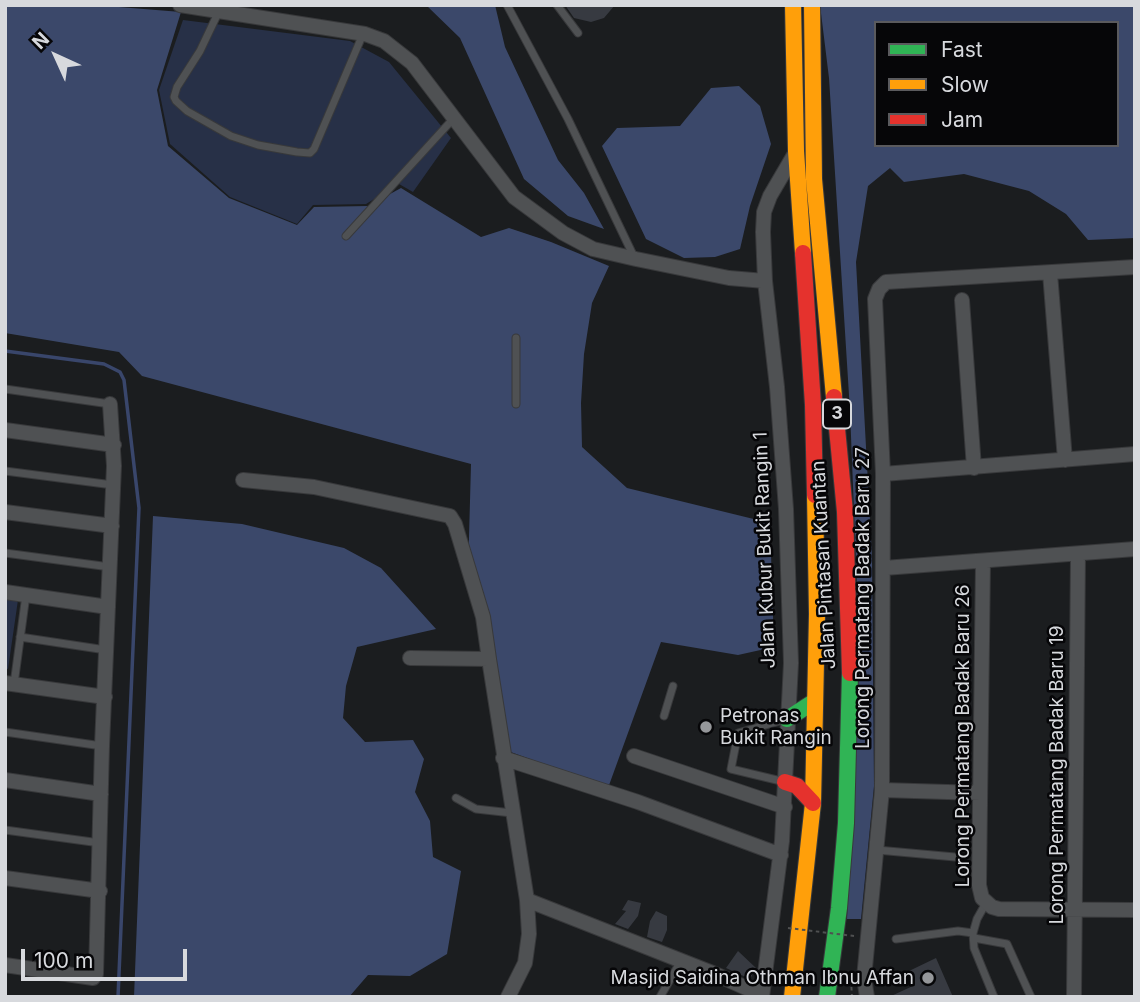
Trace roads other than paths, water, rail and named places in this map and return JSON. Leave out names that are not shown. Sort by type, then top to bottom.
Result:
[{"type":"highway","name":"Jalan Pintasan Kuantan","points":[[792,997],[813,803],[817,614],[813,405],[796,151],[793,5]]},
{"type":"highway","name":"Jalan Pintasan Kuantan","points":[[812,5],[814,179],[844,499],[850,620],[848,797],[827,997]]},
{"type":"highway","points":[[802,997],[816,889],[827,751],[828,668],[825,639],[817,614]]},
{"type":"highway","points":[[787,719],[815,701]]},
{"type":"highway","points":[[785,782],[797,786],[813,803]]},
{"type":"highway","points":[[833,956],[834,997]]},
{"type":"street","points":[[180,5],[363,34],[383,41],[412,63],[514,197],[563,233],[593,249],[729,278],[765,281]]},
{"type":"street","name":"Jalan Kubur Bukit Rangin 1","points":[[762,996],[781,855],[790,663],[789,556],[777,387],[765,281],[764,212],[770,196],[796,151]]},
{"type":"street","name":"Lorong Permatang Badak Baru 27","points":[[866,997],[864,978],[882,790],[883,474],[875,299],[886,282],[1135,267]]},
{"type":"street","points":[[1050,273],[1065,460]]},
{"type":"street","points":[[962,300],[974,468]]},
{"type":"street","points":[[6,969],[95,977],[113,485],[114,444],[110,404]]},
{"type":"street","points":[[5,430],[114,444]]},
{"type":"street","points":[[883,474],[1135,454]]},
{"type":"street","points":[[243,480],[314,487],[450,516],[455,524],[483,617],[527,900],[527,955],[508,997]]},
{"type":"street","points":[[5,512],[111,526]]},
{"type":"street","points":[[884,568],[1135,549]]},
{"type":"street","name":"Lorong Permatang Badak Baru 19","points":[[1074,997],[1078,554]]},
{"type":"street","name":"Lorong Permatang Badak Baru 26","points":[[982,561],[979,885],[986,903],[999,909],[1135,910]]},
{"type":"street","points":[[5,592],[108,607]]},
{"type":"street","points":[[410,658],[489,659]]},
{"type":"street","points":[[10,684],[105,697]]},
{"type":"street","points":[[634,756],[785,807]]},
{"type":"street","points":[[503,758],[638,802],[781,855]]},
{"type":"street","points":[[5,780],[102,794]]},
{"type":"street","points":[[882,790],[979,793]]},
{"type":"street","points":[[5,878],[100,891]]},
{"type":"street","points":[[527,900],[762,996]]},
{"type":"lane","points":[[507,5],[568,119],[636,259]]},
{"type":"lane","points":[[557,5],[578,33]]},
{"type":"lane","points":[[219,11],[174,97],[187,111],[232,136],[258,145],[297,152],[310,153],[314,149],[363,34]]},
{"type":"lane","points":[[346,236],[453,118]]},
{"type":"lane","points":[[516,338],[516,404]]},
{"type":"lane","points":[[5,389],[110,404]]},
{"type":"lane","points":[[5,471],[113,485]]},
{"type":"lane","points":[[5,553],[110,567]]},
{"type":"lane","points":[[10,684],[26,595]]},
{"type":"lane","points":[[20,637],[107,650]]},
{"type":"lane","points":[[664,716],[673,686]]},
{"type":"lane","points":[[785,782],[731,769],[738,733],[787,719]]},
{"type":"lane","points":[[5,732],[102,746]]},
{"type":"lane","points":[[456,798],[476,809],[512,813]]},
{"type":"lane","points":[[5,830],[100,843]]},
{"type":"lane","points":[[877,850],[955,857]]},
{"type":"lane","points":[[986,903],[973,936],[974,948],[994,997]]},
{"type":"lane","points":[[896,939],[958,931],[1007,944],[1031,997]]},
{"type":"lane","points":[[660,997],[681,961]]},
{"type":"waterway","points":[[5,351],[104,364],[120,372],[124,380],[139,508],[118,997]]},
{"type":"place","name":"Petronas Bukit Rangin","points":[[706,727]]},
{"type":"place","name":"Masjid Saidina Othman Ibnu Affan","points":[[928,978]]}]
